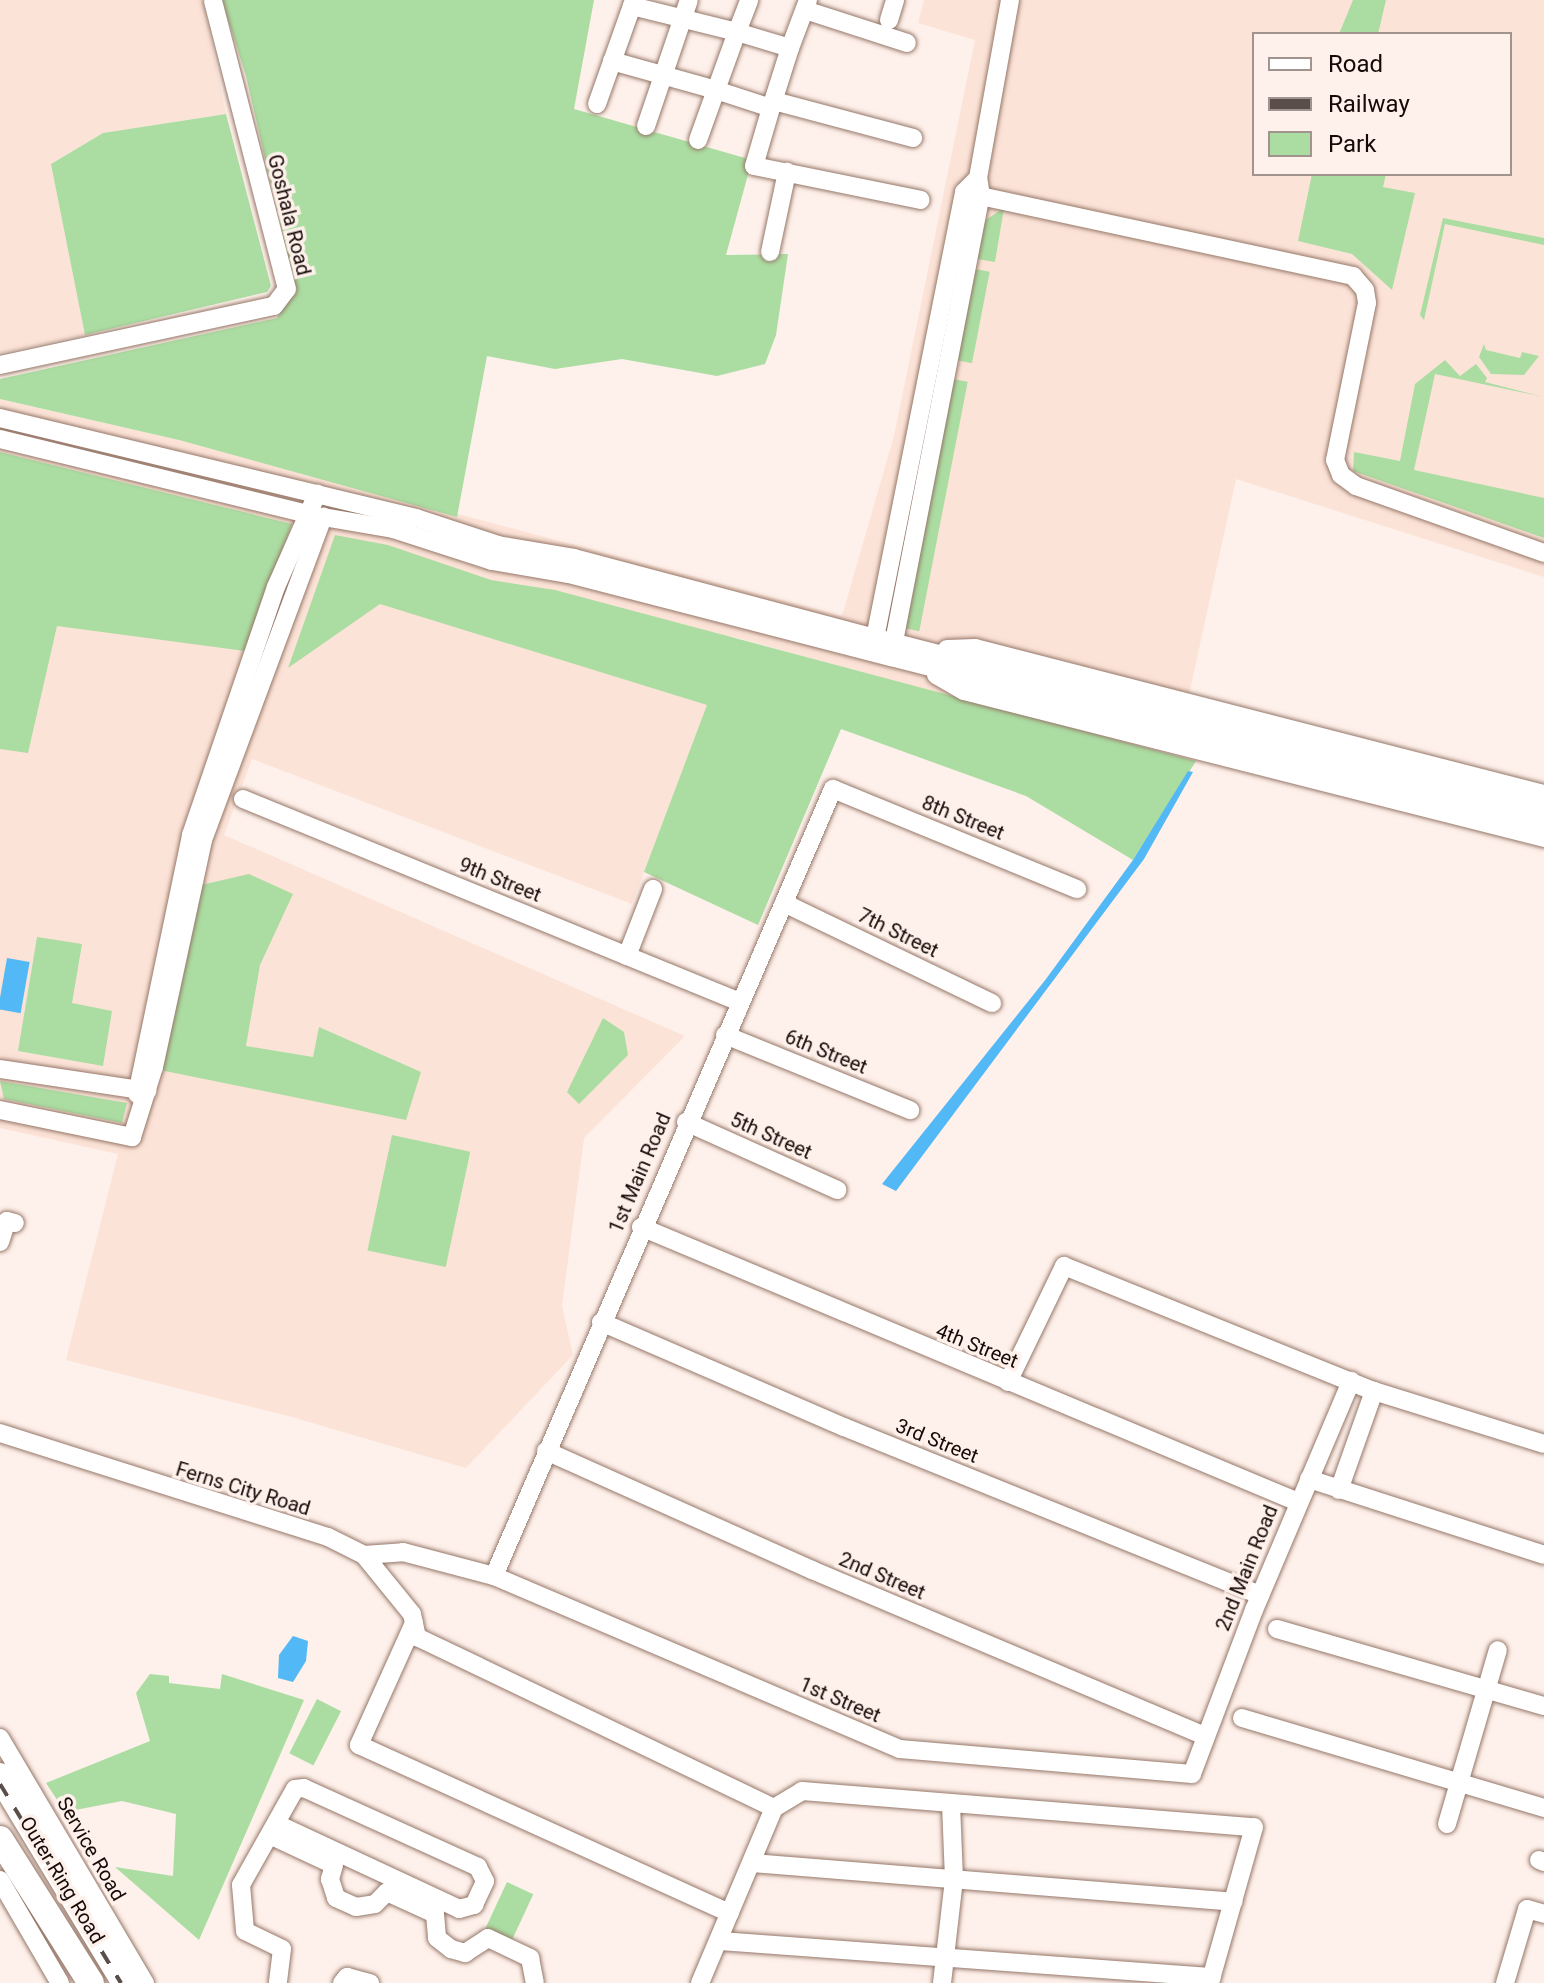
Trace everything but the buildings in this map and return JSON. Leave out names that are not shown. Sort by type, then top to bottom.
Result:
[{"type":"highway","name":"Outer Ring Road","points":[[0,1776],[125,1983]]},
{"type":"highway","name":"Outer Ring Road","points":[[0,1839],[91,1983]]},
{"type":"street","name":"Goshala Road","points":[[0,365],[274,306],[287,289],[213,0]]},
{"type":"street","points":[[646,126],[689,0]]},
{"type":"street","points":[[698,140],[749,0]]},
{"type":"street","points":[[889,20],[895,0]]},
{"type":"street","points":[[892,650],[1010,0]]},
{"type":"street","points":[[597,104],[633,3],[790,48]]},
{"type":"street","points":[[907,43],[807,5],[790,48],[754,166],[921,200]]},
{"type":"street","points":[[612,61],[772,105],[913,138]]},
{"type":"street","points":[[770,252],[787,172]]},
{"type":"street","points":[[974,189],[1353,276],[1365,290],[1367,303],[1335,460],[1341,475],[1356,486],[1544,553]]},
{"type":"street","points":[[874,645],[974,189]]},
{"type":"street","points":[[0,418],[324,496],[498,545],[574,558],[892,650],[1544,824]]},
{"type":"street","points":[[0,439],[315,515],[393,529],[492,561],[569,574],[874,645]]},
{"type":"street","points":[[0,1110],[132,1137],[191,835],[324,496]]},
{"type":"street","points":[[918,656],[975,648],[1544,794]]},
{"type":"street","points":[[918,656],[964,691],[1544,838]]},
{"type":"street","points":[[1007,679],[1544,809]]},
{"type":"street","name":"8th Street","points":[[833,789],[1077,889]]},
{"type":"street","name":"1st Main Road","points":[[494,1576],[686,1122],[833,789]]},
{"type":"street","name":"9th Street","points":[[243,799],[740,1002]]},
{"type":"street","points":[[627,956],[653,889]]},
{"type":"street","name":"7th Street","points":[[784,903],[992,1003]]},
{"type":"street","name":"6th Street","points":[[725,1035],[910,1110]]},
{"type":"street","points":[[0,1069],[141,1094]]},
{"type":"street","name":"5th Street","points":[[686,1122],[837,1190]]},
{"type":"street","points":[[0,1242],[7,1221]]},
{"type":"street","name":"4th Street","points":[[641,1227],[1298,1502]]},
{"type":"street","points":[[1008,1382],[1064,1266],[1374,1391],[1544,1444]]},
{"type":"street","name":"3rd Street","points":[[601,1322],[844,1427],[1260,1595]]},
{"type":"street","name":"2nd Main Road","points":[[1192,1774],[1203,1735],[1351,1381]]},
{"type":"street","points":[[1339,1490],[1374,1391]]},
{"type":"street","name":"Ferns City Road","points":[[0,1433],[328,1537],[364,1555]]},
{"type":"street","name":"2nd Street","points":[[546,1451],[812,1570],[1203,1735]]},
{"type":"street","points":[[1309,1479],[1544,1555]]},
{"type":"street","name":"1st Street","points":[[364,1555],[403,1552],[494,1576],[900,1749],[1192,1774]]},
{"type":"street","points":[[364,1555],[386,1576],[414,1623],[417,1637],[774,1808]]},
{"type":"street","points":[[414,1623],[359,1745],[730,1913]]},
{"type":"street","points":[[1277,1629],[1544,1706]]},
{"type":"street","points":[[1447,1824],[1498,1650]]},
{"type":"street","points":[[1242,1718],[1544,1808]]},
{"type":"street","name":"Service Road","points":[[0,1738],[145,1983]]},
{"type":"street","points":[[274,1830],[334,1865],[330,1879],[336,1898],[356,1907],[375,1904],[387,1892],[469,1909],[485,1881],[484,1872],[304,1788],[289,1793],[274,1830],[241,1885],[245,1931],[282,1949],[278,1983]]},
{"type":"street","points":[[700,1983],[774,1808],[802,1791],[1254,1827],[1211,1980],[949,1954],[719,1941]]},
{"type":"street","points":[[942,1983],[949,1954],[954,1879],[951,1804]]},
{"type":"street","points":[[274,1830],[414,1896],[435,1914],[437,1938],[451,1949],[465,1953],[488,1938],[530,1958],[535,1983]]},
{"type":"street","points":[[752,1863],[1233,1902]]},
{"type":"street","points":[[0,1880],[60,1983]]},
{"type":"street","points":[[1505,1983],[1527,1909],[1544,1914]]},
{"type":"street","points":[[342,1983],[347,1977],[370,1983]]},
{"type":"shaded area","points":[[0,0],[203,0],[226,114],[103,133],[52,163],[85,335],[0,353]]},
{"type":"shaded area","points":[[924,0],[1544,0],[1544,577],[1236,479],[1189,695],[979,641],[966,701],[734,637],[632,904],[252,759],[224,835],[685,1036],[584,1138],[562,1306],[573,1355],[466,1468],[292,1417],[66,1360],[118,1154],[0,1128],[0,399],[179,440],[842,616],[894,436],[975,40],[918,23]]},
{"type":"green space","points":[[222,0],[594,0],[574,109],[752,160],[726,255],[788,254],[776,335],[765,364],[717,376],[622,359],[555,369],[487,356],[457,517],[179,440],[0,399],[0,379],[277,318],[294,285],[246,76]]},
{"type":"green space","points":[[1353,0],[1386,0],[1378,32],[1340,32]]},
{"type":"green space","points":[[226,114],[271,286],[267,292],[85,335],[51,164],[103,133]]},
{"type":"green space","points":[[1312,176],[1386,176],[1383,187],[1415,193],[1392,290],[1352,254],[1298,241]]},
{"type":"green space","points":[[1004,208],[995,262],[977,259],[984,221]]},
{"type":"green space","points":[[1443,218],[1544,238],[1544,245],[1445,224],[1424,320],[1420,315]]},
{"type":"green space","points":[[975,269],[990,272],[972,363],[957,360]]},
{"type":"green space","points":[[1484,344],[1486,350],[1520,358],[1522,352],[1539,356],[1524,375],[1491,374],[1479,357]]},
{"type":"green space","points":[[1445,360],[1460,376],[1476,364],[1487,378],[1485,382],[1544,397],[1435,374],[1414,470],[1544,498],[1544,538],[1353,471],[1354,452],[1400,461],[1415,384]]},
{"type":"green space","points":[[953,379],[968,382],[919,631],[905,628]]},
{"type":"green space","points":[[0,452],[292,524],[245,651],[57,626],[28,753],[0,749]]},
{"type":"green space","points":[[335,535],[388,545],[491,580],[555,590],[1196,761],[1133,860],[1026,796],[841,729],[758,925],[644,872],[707,705],[380,604],[288,668]]},
{"type":"green space","points":[[249,874],[293,894],[260,965],[246,1046],[313,1057],[319,1027],[421,1072],[406,1120],[160,1070],[201,885]]},
{"type":"green space","points":[[37,937],[82,944],[72,1003],[112,1011],[103,1066],[18,1051]]},
{"type":"green space","points":[[603,1018],[624,1032],[628,1055],[579,1104],[567,1092]]},
{"type":"green space","points":[[0,1081],[127,1103],[122,1123],[4,1099]]},
{"type":"green space","points":[[392,1135],[470,1152],[446,1267],[367,1250]]},
{"type":"green space","points":[[150,1674],[169,1676],[169,1683],[220,1689],[222,1674],[304,1700],[199,1940],[115,1867],[173,1876],[176,1814],[122,1801],[65,1812],[46,1783],[150,1741],[136,1693]]},
{"type":"green space","points":[[317,1699],[341,1711],[313,1766],[289,1753]]},
{"type":"green space","points":[[507,1882],[533,1894],[510,1943],[484,1931]]},
{"type":"water","points":[[1188,771],[1193,772],[1144,859],[896,1191],[882,1184],[1046,979],[1133,860]]},
{"type":"water","points":[[7,958],[30,962],[21,1013],[0,1010]]},
{"type":"water","points":[[293,1636],[308,1641],[306,1661],[293,1682],[278,1678],[279,1655]]},
{"type":"railway","points":[[0,1784],[121,1983]]}]
